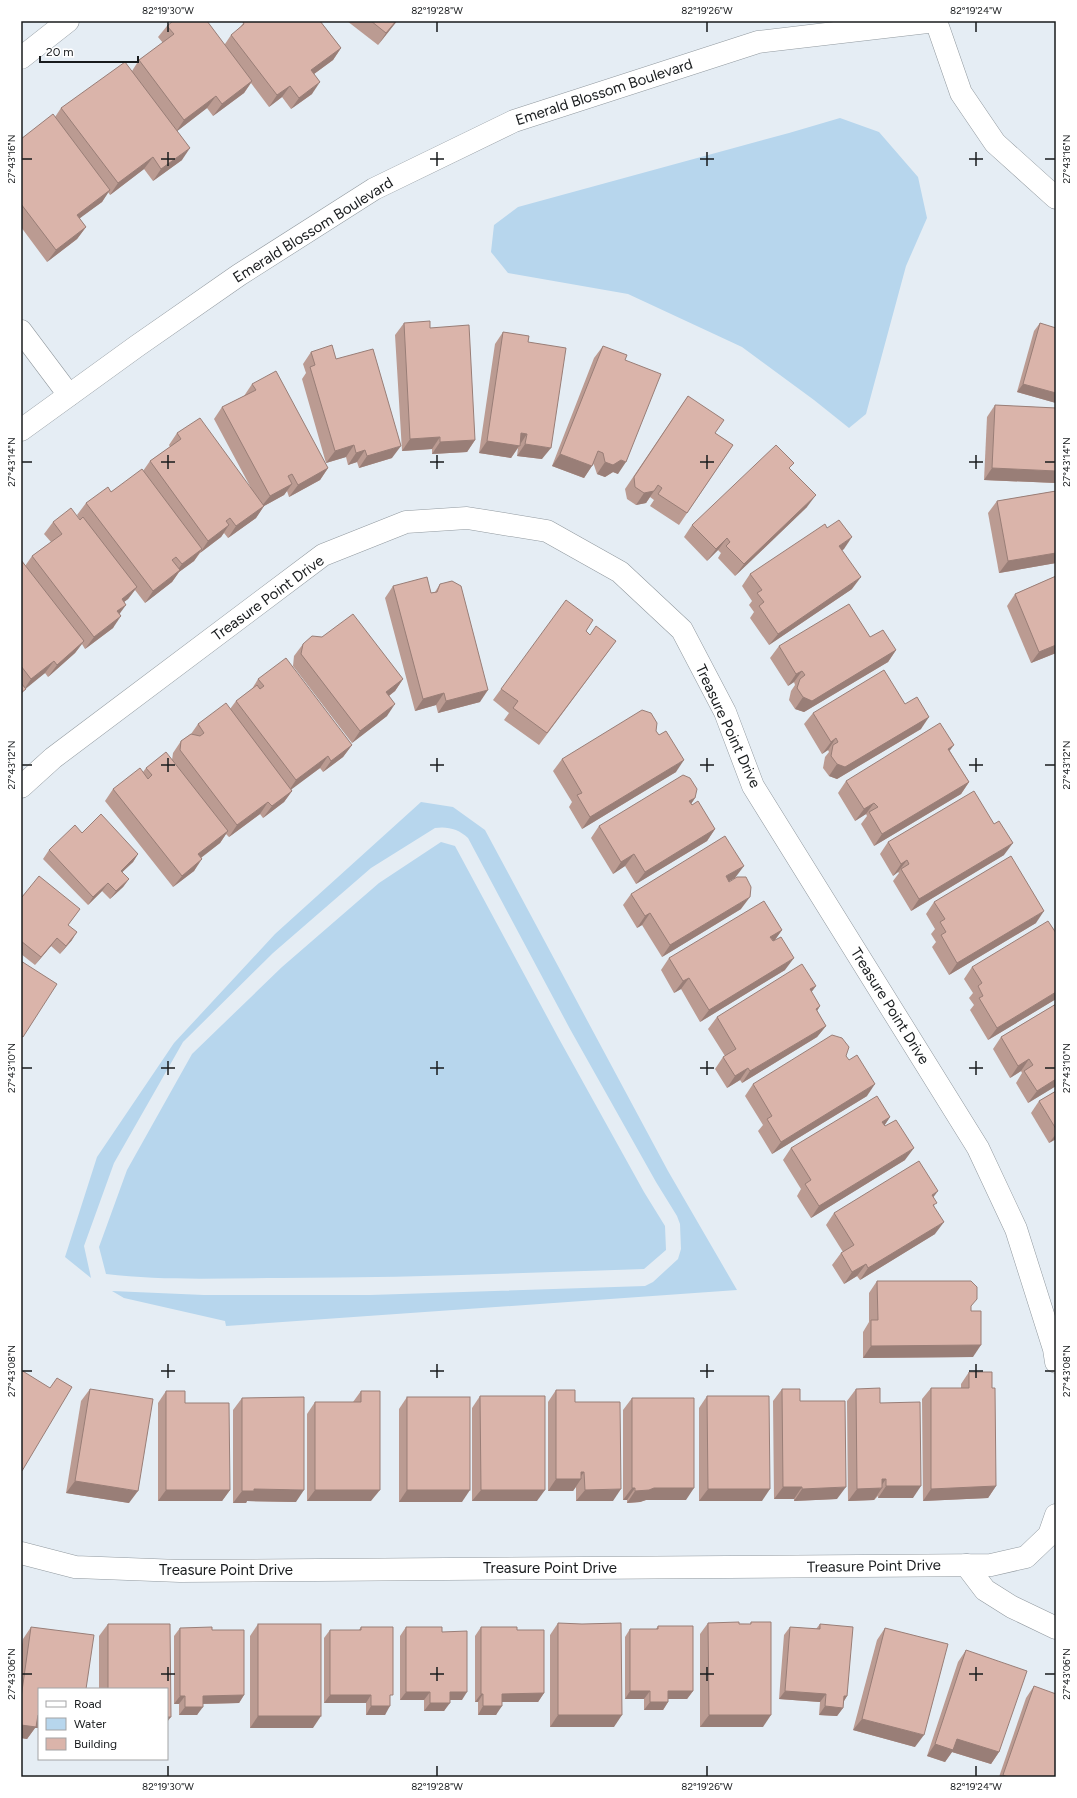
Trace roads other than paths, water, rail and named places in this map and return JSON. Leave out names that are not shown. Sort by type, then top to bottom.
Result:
[{"type":"street","points":[[21,58],[68,21]]},
{"type":"street","points":[[936,21],[960,92],[996,143],[1056,198]]},
{"type":"street","name":"Emerald Blossom Boulevard","points":[[21,430],[137,346],[239,275],[374,189],[514,121],[758,42],[936,21]]},
{"type":"street","points":[[21,330],[69,395]]},
{"type":"street","name":"Treasure Point Drive","points":[[21,787],[53,758],[323,555],[406,522],[467,518],[547,531],[620,572],[682,630],[725,712],[753,786],[978,1148],[1016,1229],[1054,1349],[1056,1362]]},
{"type":"street","name":"Treasure Point Drive","points":[[21,1554],[74,1567],[180,1571],[991,1565],[1026,1557],[1049,1535],[1056,1515]]},
{"type":"street","points":[[966,1565],[985,1590],[1012,1607],[1056,1628]]},
{"type":"water","points":[[840,118],[879,132],[918,177],[927,218],[906,266],[866,414],[849,428],[742,347],[628,294],[508,273],[491,252],[494,225],[518,207]]},
{"type":"water","points":[[421,802],[453,807],[485,830],[668,1171],[737,1290],[226,1326],[225,1321],[124,1298],[112,1291],[204,1295],[370,1295],[645,1286],[653,1282],[678,1259],[681,1249],[680,1224],[677,1216],[656,1182],[570,1029],[468,838],[457,830],[444,827],[435,828],[371,868],[273,953],[183,1042],[114,1163],[84,1246],[91,1278],[65,1257],[97,1157],[174,1043],[275,934]]},
{"type":"water","points":[[441,842],[455,846],[558,1037],[644,1192],[665,1226],[666,1250],[644,1269],[326,1278],[149,1278],[106,1274],[99,1247],[127,1170],[192,1054],[282,967],[379,883]]}]
